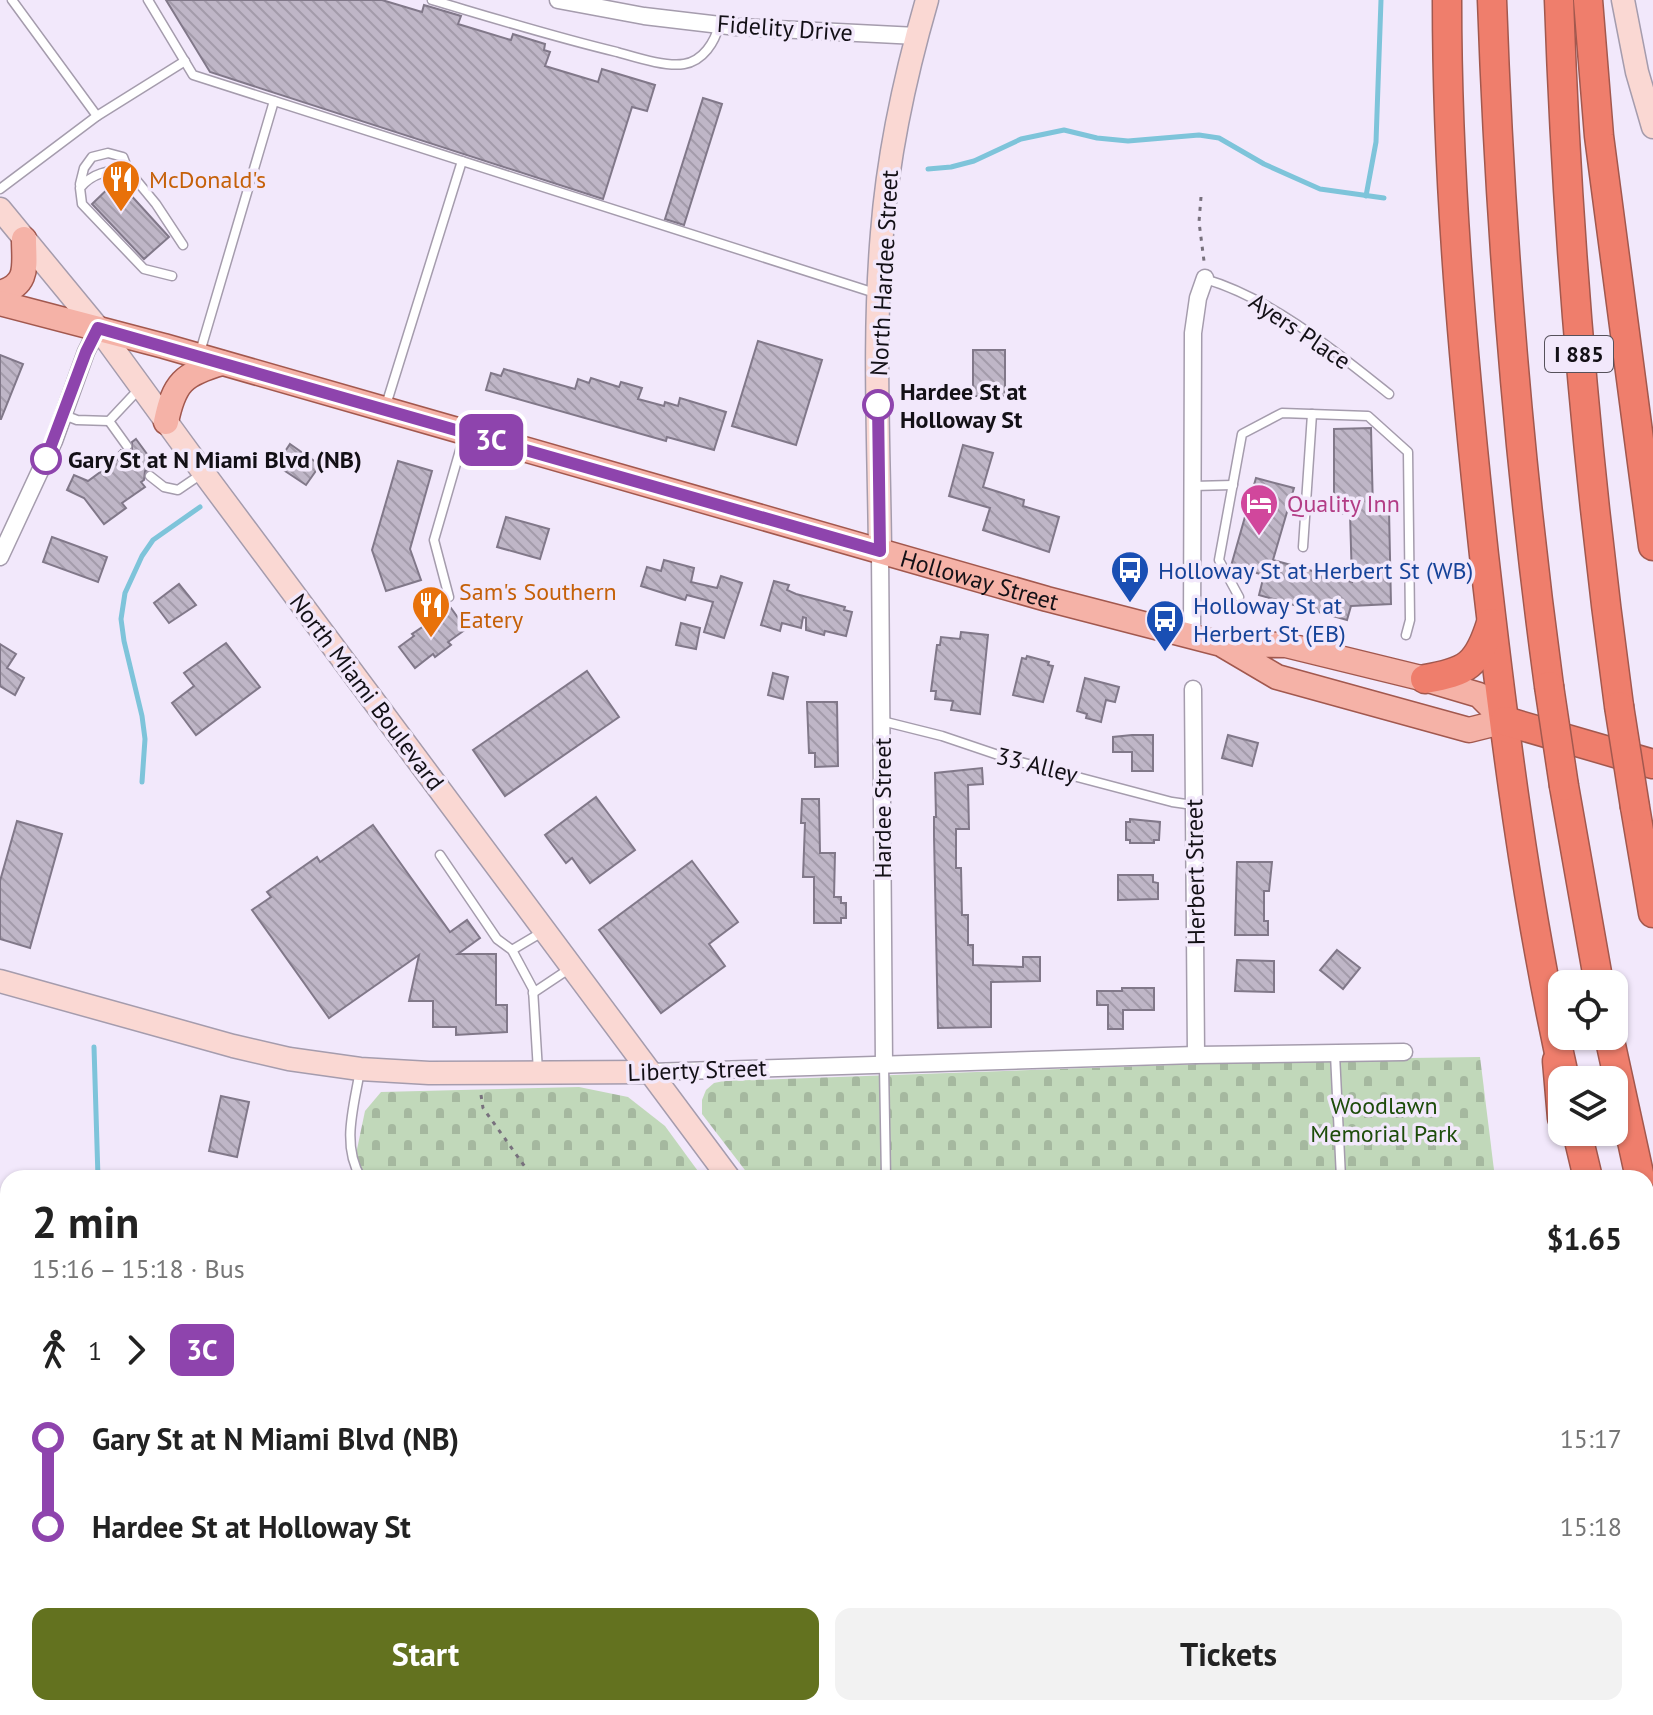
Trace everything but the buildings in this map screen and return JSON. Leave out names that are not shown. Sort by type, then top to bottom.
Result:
[{"type":"highway","points":[[1447,0],[1455,255],[1492,622],[1525,884],[1548,1001]]},
{"type":"highway","name":"I 885","points":[[1492,0],[1512,357],[1532,559],[1564,786],[1597,970]]},
{"type":"highway","name":"I 885","points":[[1559,0],[1579,351],[1598,551],[1619,706],[1653,913]]},
{"type":"highway","points":[[1588,0],[1599,136],[1653,546]]},
{"type":"highway","points":[[1425,679],[1468,667],[1484,647],[1492,622]]},
{"type":"highway","name":"Holloway Street","points":[[1505,721],[1653,764]]},
{"type":"highway","points":[[1612,1050],[1638,1170]]},
{"type":"highway","points":[[1566,1146],[1569,1170]]},
{"type":"highway","points":[[1580,1146],[1586,1170]]},
{"type":"main road","points":[[0,293],[11,289],[22,279],[24,239]]},
{"type":"main road","name":"Holloway Street","points":[[0,303],[385,409],[1047,599],[1221,644],[1286,645],[1425,679],[1479,695],[1505,721]]},
{"type":"main road","points":[[166,422],[172,396],[184,379],[203,369],[210,360]]},
{"type":"main road","name":"Holloway Street","points":[[1221,644],[1277,677],[1469,730],[1505,721]]},
{"type":"street","name":"Fidelity Drive","points":[[558,0],[644,16],[719,25],[917,36]]},
{"type":"street","name":"North Hardee Street","points":[[880,551],[878,294],[887,181],[896,128],[927,0]]},
{"type":"street","points":[[1623,0],[1637,72],[1653,127]]},
{"type":"street","name":"North Miami Boulevard","points":[[0,209],[98,328],[723,1170]]},
{"type":"street","points":[[1192,636],[1193,333],[1198,298],[1205,278]]},
{"type":"street","points":[[0,557],[64,415],[86,352],[98,328]]},
{"type":"street","name":"Hardee Street","points":[[880,551],[884,1065]]},
{"type":"street","name":"Herbert Street","points":[[1193,689],[1196,1055]]},
{"type":"street","name":"Liberty Street","points":[[0,981],[289,1059],[360,1069],[429,1073],[650,1072],[1196,1055],[1404,1052]]},
{"type":"lane","points":[[12,0],[97,116]]},
{"type":"lane","points":[[148,0],[193,75],[878,294]]},
{"type":"lane","points":[[432,0],[568,40],[648,60],[684,64],[698,58],[714,42],[719,25]]},
{"type":"lane","points":[[0,189],[97,116],[185,61]]},
{"type":"lane","points":[[210,360],[274,101]]},
{"type":"lane","points":[[172,276],[144,269],[82,204],[80,188],[84,168],[92,157],[108,153],[123,157],[128,170],[156,204],[183,245]]},
{"type":"lane","points":[[385,409],[462,161]]},
{"type":"lane","points":[[80,188],[89,177],[114,170],[128,170]]},
{"type":"lane","name":"Ayers Place","points":[[1205,278],[1242,291],[1306,332],[1389,394]]},
{"type":"lane","points":[[64,415],[77,420],[109,421],[140,388]]},
{"type":"lane","points":[[1239,597],[1219,560],[1242,434],[1282,413],[1368,416],[1408,452],[1410,620],[1406,635]]},
{"type":"lane","points":[[1303,547],[1312,414]]},
{"type":"lane","points":[[109,421],[127,446]]},
{"type":"lane","points":[[449,597],[434,540],[465,432]]},
{"type":"lane","points":[[150,476],[164,487],[178,490],[203,472]]},
{"type":"lane","points":[[1193,486],[1233,485]]},
{"type":"lane","name":"33 Alley","points":[[882,721],[942,736],[1013,760],[1194,805]]},
{"type":"lane","points":[[440,855],[497,939],[512,950],[533,993],[538,1073]]},
{"type":"lane","points":[[512,950],[544,930]]},
{"type":"lane","points":[[533,993],[572,967]]},
{"type":"lane","points":[[1335,1053],[1341,1170]]},
{"type":"lane","points":[[884,1065],[886,1170]]},
{"type":"lane","points":[[356,1170],[349,1143],[360,1069]]},
{"type":"path","points":[[1201,197],[1199,222],[1205,278]]},
{"type":"path","points":[[481,1095],[483,1108],[527,1170]]},
{"type":"green space","name":"Woodlawn Memorial Park","points":[[1480,1057],[1494,1170],[745,1170],[702,1114],[706,1090],[714,1083],[724,1081],[1340,1059]]},
{"type":"green space","points":[[579,1087],[628,1097],[665,1126],[697,1170],[353,1170],[365,1111],[381,1092]]},
{"type":"waterway","points":[[1366,196],[1376,142],[1381,0]]},
{"type":"waterway","points":[[928,169],[974,161],[1021,139],[1064,130],[1128,141],[1199,135],[1219,138],[1264,164],[1320,189],[1384,198]]},
{"type":"waterway","points":[[142,782],[145,739],[124,641],[121,619],[125,593],[153,540],[200,507]]},
{"type":"waterway","points":[[94,1047],[98,1170]]},
{"type":"bus line","name":"3C","points":[[46,459],[98,328],[880,551],[878,405]]},
{"type":"place","name":"McDonald's","points":[[121,213]]},
{"type":"place","name":"Hardee St at Holloway St","points":[[878,405]]},
{"type":"place","name":"Gary St at N Miami Blvd (NB)","points":[[46,459]]},
{"type":"place","name":"Quality Inn","points":[[1259,537]]},
{"type":"place","name":"Holloway St at Herbert St (WB)","points":[[1130,604]]},
{"type":"place","name":"Sam's Southern Eatery","points":[[431,639]]},
{"type":"place","name":"Holloway St at Herbert St (EB)","points":[[1165,653]]}]
